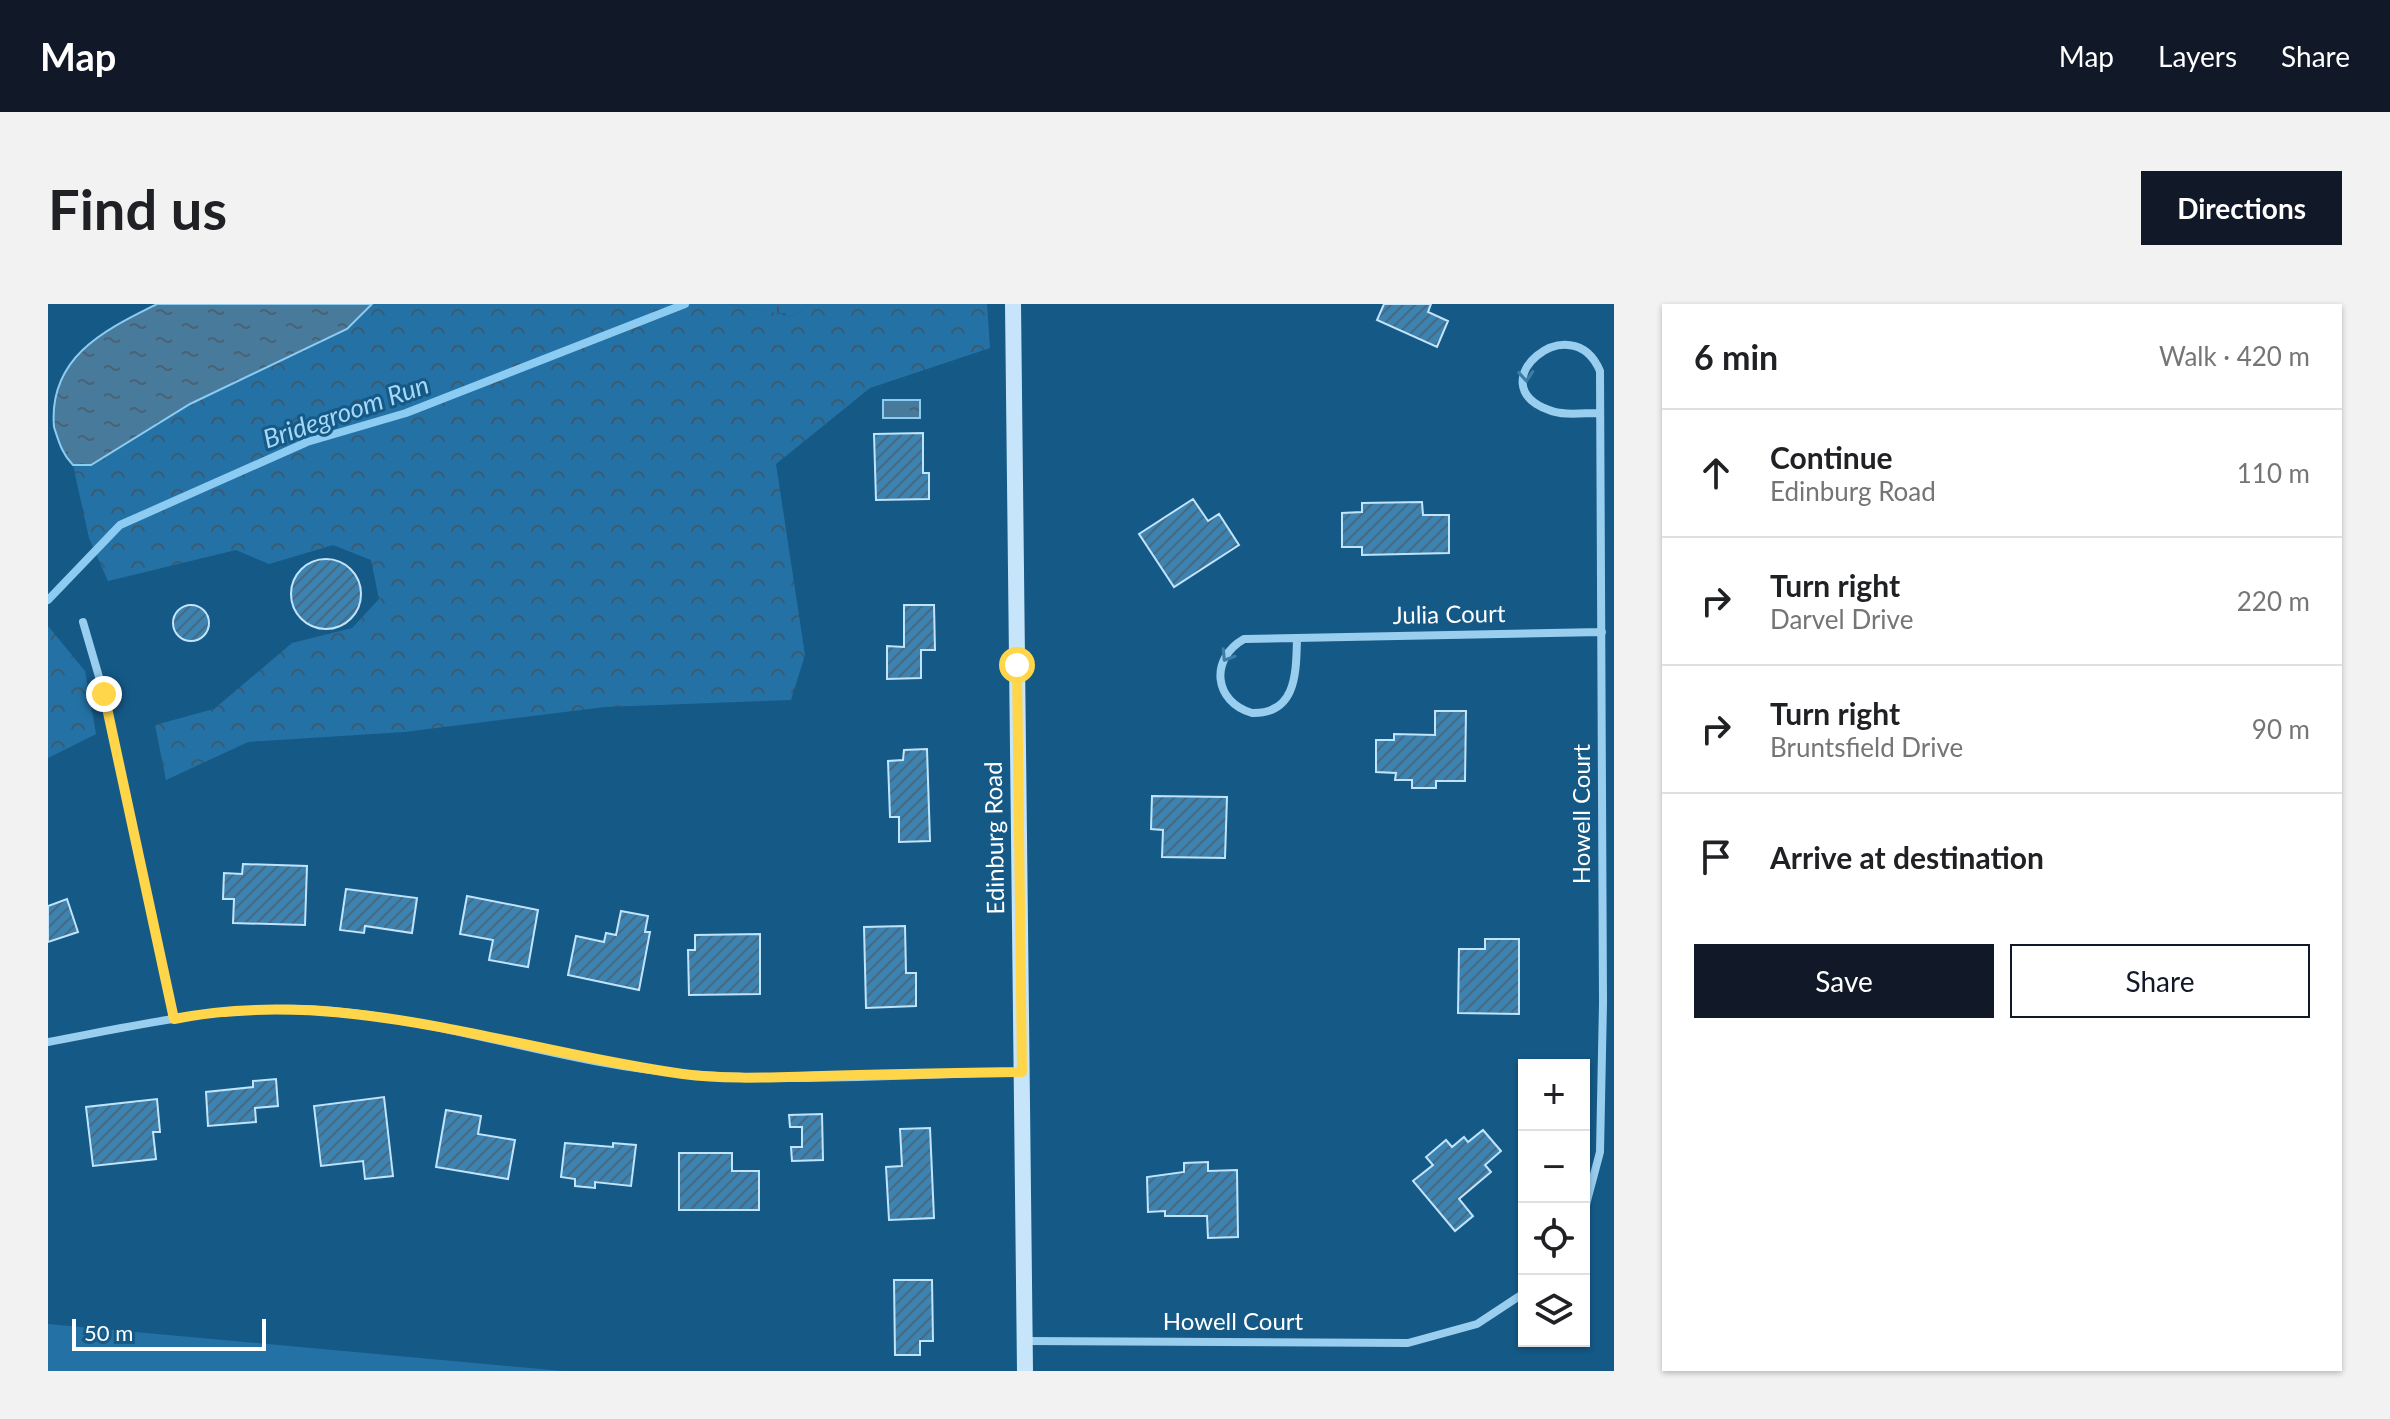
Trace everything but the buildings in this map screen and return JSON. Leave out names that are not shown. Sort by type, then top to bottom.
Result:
[{"type":"main road","name":"Edinburg Road","points":[[1013,304],[1025,1371]]},
{"type":"street","name":"Howell Court","points":[[1586,1203],[1600,1152],[1600,371],[1587,346],[1570,337],[1556,336],[1534,348],[1523,368],[1524,382],[1537,404],[1559,413],[1599,413]]},
{"type":"street","points":[[83,622],[104,694],[174,1019]]},
{"type":"street","name":"Julia Court","points":[[1297,639],[1294,688],[1276,709],[1252,713],[1241,710],[1226,698],[1221,688],[1220,666],[1235,645],[1244,639],[1602,632]]},
{"type":"street","points":[[48,1042],[174,1019],[259,1009],[323,1010],[386,1018],[686,1074],[774,1077],[1022,1072]]},
{"type":"street","name":"Howell Court","points":[[1025,1341],[1408,1343],[1477,1324],[1518,1297]]},
{"type":"green space","points":[[372,304],[726,304],[793,316],[811,304],[987,304],[990,348],[870,388],[776,464],[805,655],[791,700],[605,707],[404,732],[248,742],[166,780],[155,725],[214,709],[292,643],[352,628],[379,599],[371,560],[333,545],[269,564],[236,550],[108,581],[89,538],[73,465],[91,465],[190,404],[347,329]]},
{"type":"green space","points":[[726,304],[811,304],[793,316]]},
{"type":"green space","points":[[48,626],[85,671],[96,734],[48,758]]},
{"type":"green space","points":[[48,1324],[563,1371],[48,1371]]},
{"type":"water","points":[[157,304],[372,304],[347,329],[190,404],[91,465],[73,465],[63,452],[54,427],[55,402],[61,381],[84,348],[119,324]]},
{"type":"water","points":[[883,400],[920,400],[920,418],[883,418]]},
{"type":"waterway","name":"Bridegroom Run","points":[[48,600],[120,525],[307,442],[406,413],[685,304]]},
{"type":"route","points":[[104,694],[174,1019],[259,1009],[323,1010],[386,1018],[686,1074],[774,1077],[1022,1072],[1017,665]]}]
